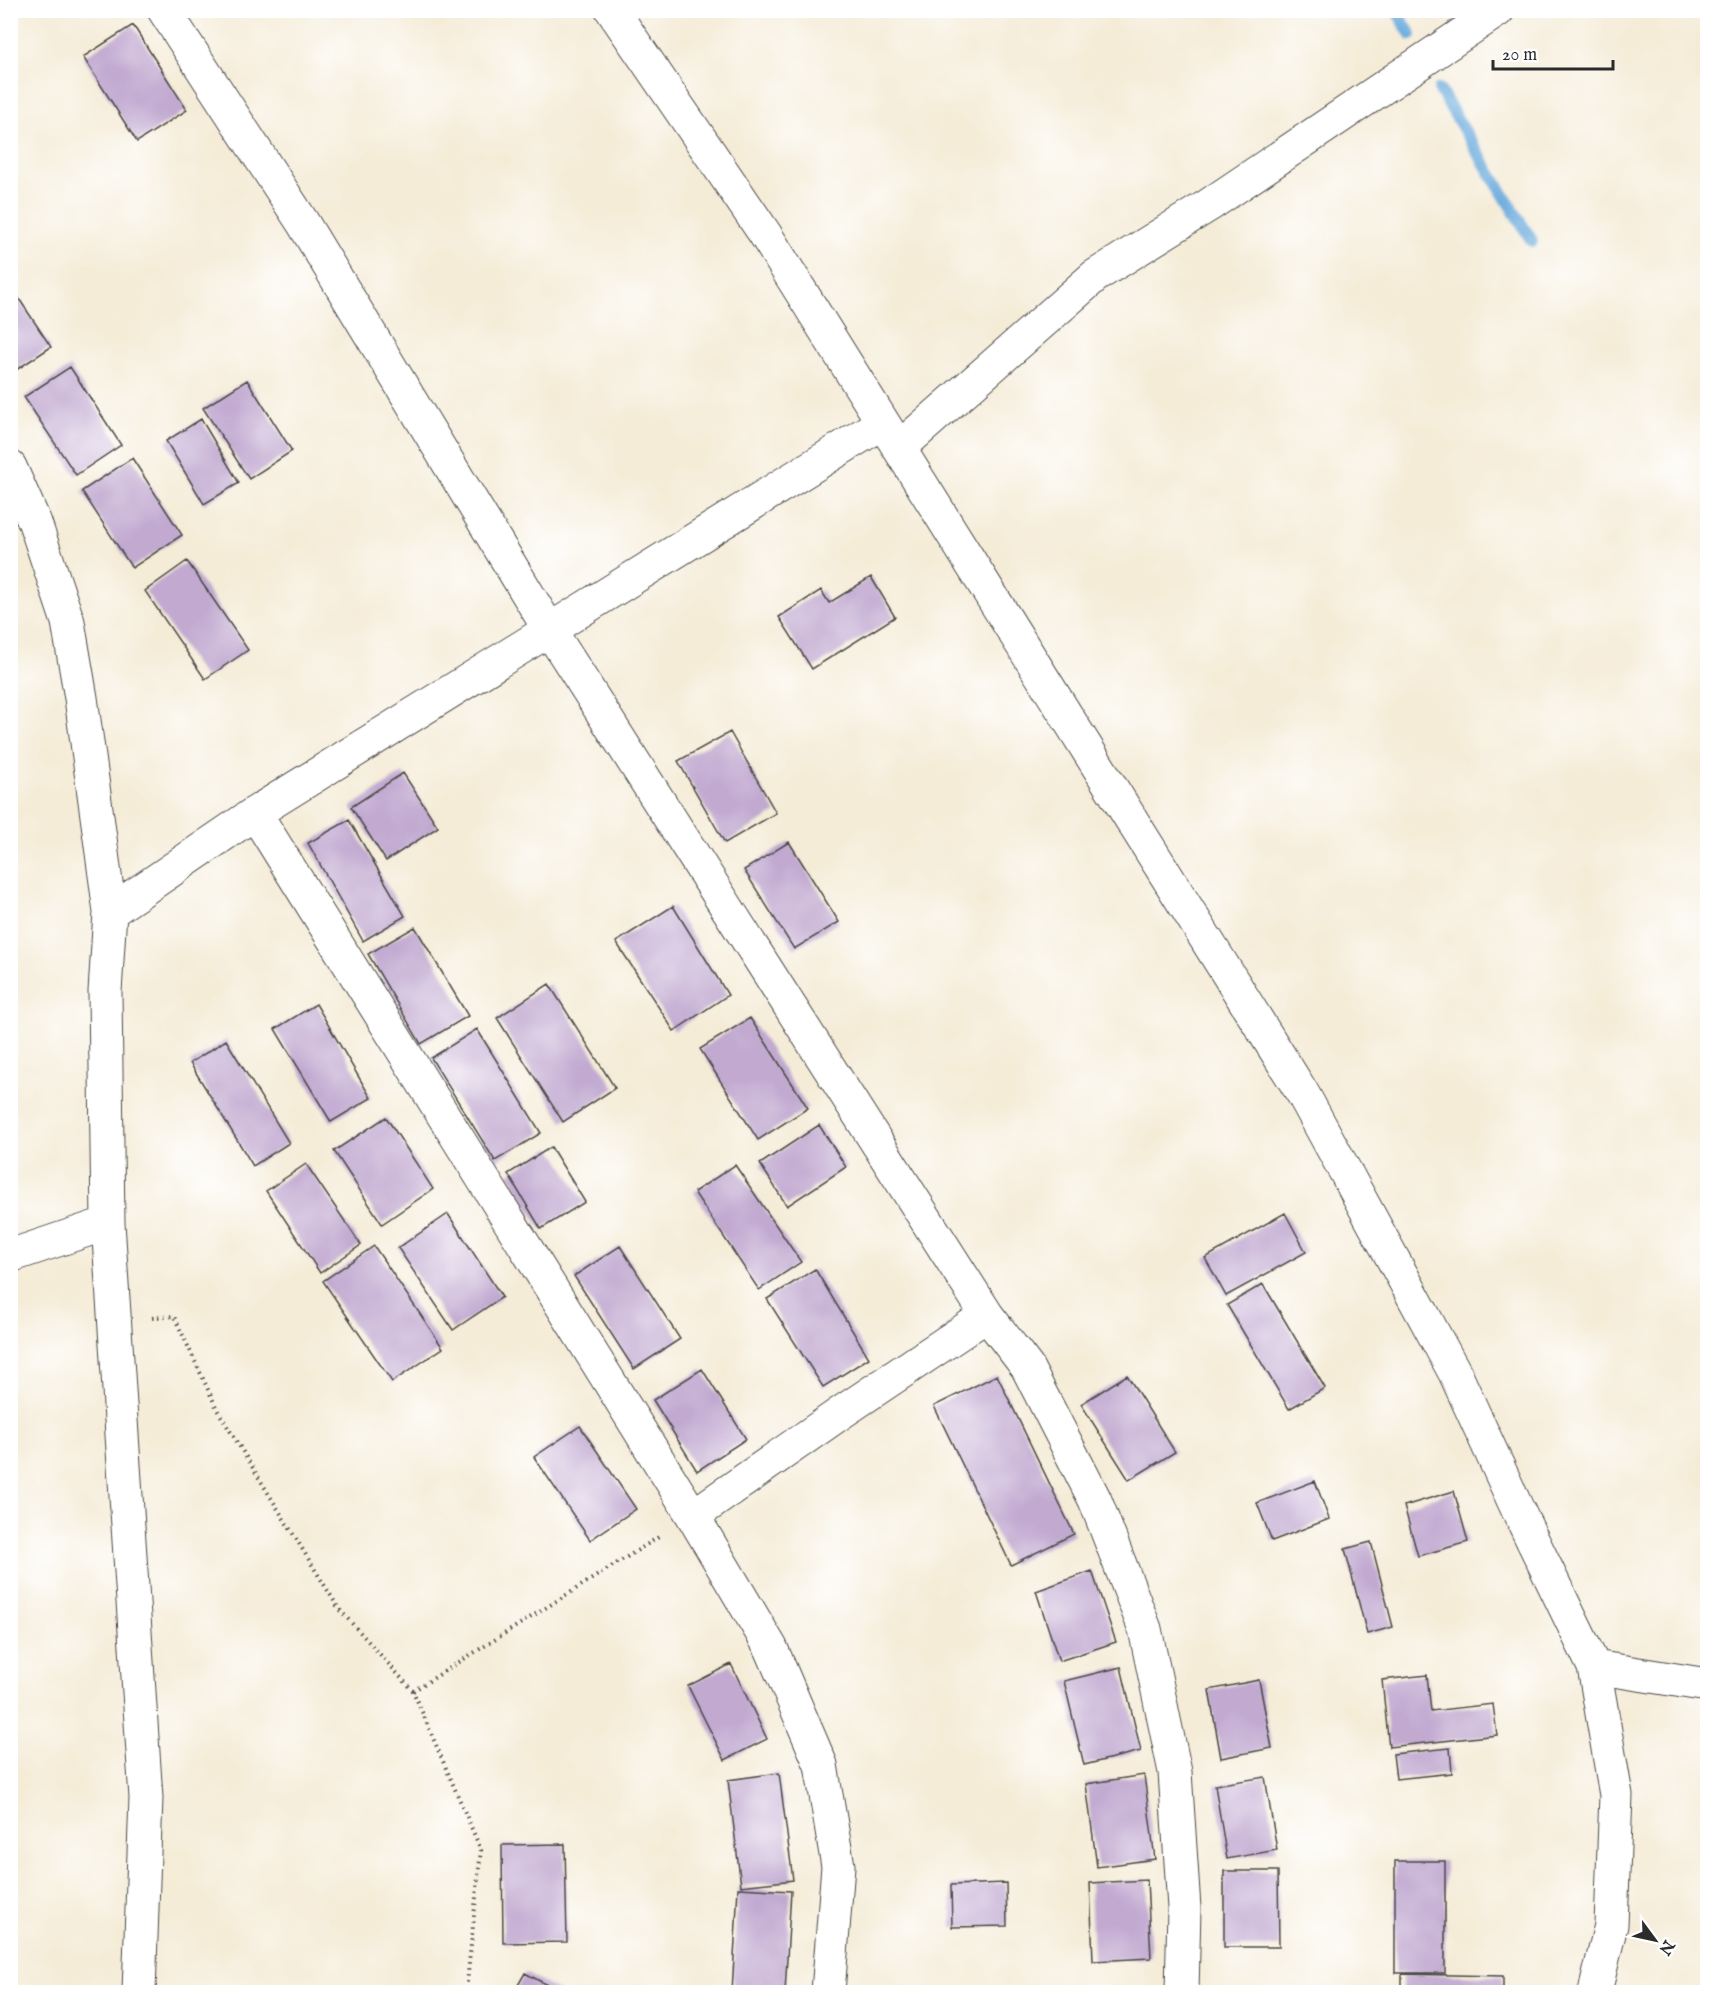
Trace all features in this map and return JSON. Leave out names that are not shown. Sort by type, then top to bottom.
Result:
[{"type":"street","points":[[164,10],[303,224],[549,629],[987,1315],[1027,1367],[1095,1500],[1145,1629],[1175,1772],[1184,1908],[1182,1992]]},
{"type":"street","points":[[612,10],[765,234],[1304,1094],[1455,1373],[1594,1667],[1616,1795],[1611,1925],[1596,1992]]},
{"type":"street","points":[[110,912],[255,813],[549,629],[890,435],[1095,276],[1209,205],[1498,10]]},
{"type":"street","points":[[10,466],[35,522],[68,622],[81,698],[110,912],[105,992],[108,1223],[146,1798],[139,1992]]},
{"type":"street","points":[[255,813],[693,1516],[771,1648],[821,1764],[838,1866],[828,1992]]},
{"type":"street","points":[[10,1256],[108,1223]]},
{"type":"street","points":[[693,1516],[987,1315]]},
{"type":"street","points":[[1594,1667],[1707,1685]]},
{"type":"path","points":[[115,1322],[174,1316],[218,1411],[339,1610],[413,1691],[481,1850],[466,1992]]},
{"type":"path","points":[[413,1691],[693,1516]]},
{"type":"building","points":[[133,25],[187,110],[137,142],[83,57]]},
{"type":"building","points":[[10,285],[51,347],[10,374]]},
{"type":"building","points":[[70,367],[121,445],[76,475],[24,397]]},
{"type":"building","points":[[247,380],[292,451],[249,479],[203,408]]},
{"type":"building","points":[[201,419],[239,483],[204,504],[166,441]]},
{"type":"building","points":[[132,458],[182,535],[132,568],[82,491]]},
{"type":"building","points":[[187,561],[248,650],[205,679],[145,591]]},
{"type":"building","points":[[871,577],[895,617],[812,669],[779,617],[821,590],[829,603]]},
{"type":"building","points":[[730,732],[776,813],[725,843],[678,761]]},
{"type":"building","points":[[403,773],[438,827],[386,861],[351,807]]},
{"type":"building","points":[[349,820],[405,916],[363,941],[308,843]]},
{"type":"building","points":[[789,842],[839,922],[794,949],[744,870]]},
{"type":"building","points":[[673,906],[728,995],[674,1031],[616,942]]},
{"type":"building","points":[[415,927],[468,1016],[421,1044],[368,954]]},
{"type":"building","points":[[549,984],[615,1088],[563,1122],[497,1018]]},
{"type":"building","points":[[316,1004],[371,1098],[331,1122],[275,1029]]},
{"type":"building","points":[[750,1018],[808,1108],[758,1140],[700,1049]]},
{"type":"building","points":[[477,1029],[541,1133],[495,1161],[431,1058]]},
{"type":"building","points":[[226,1040],[289,1143],[253,1166],[190,1063]]},
{"type":"building","points":[[386,1117],[433,1189],[382,1224],[334,1151]]},
{"type":"building","points":[[819,1125],[846,1167],[787,1206],[760,1164]]},
{"type":"building","points":[[551,1147],[585,1202],[541,1229],[508,1174]]},
{"type":"building","points":[[306,1164],[361,1245],[320,1273],[266,1191]]},
{"type":"building","points":[[735,1165],[801,1262],[759,1290],[694,1192]]},
{"type":"building","points":[[1285,1213],[1306,1252],[1226,1296],[1205,1258]]},
{"type":"building","points":[[448,1214],[502,1297],[453,1330],[398,1248]]},
{"type":"building","points":[[374,1246],[443,1348],[392,1382],[323,1281]]},
{"type":"building","points":[[620,1246],[680,1339],[634,1369],[574,1276]]},
{"type":"building","points":[[815,1269],[869,1358],[823,1387],[767,1299]]},
{"type":"building","points":[[1263,1284],[1325,1388],[1289,1409],[1227,1305]]},
{"type":"building","points":[[702,1369],[746,1439],[697,1471],[653,1400]]},
{"type":"building","points":[[997,1375],[1074,1534],[1011,1565],[934,1406]]},
{"type":"building","points":[[1127,1375],[1175,1452],[1129,1480],[1081,1404]]},
{"type":"building","points":[[580,1426],[636,1509],[590,1540],[534,1457]]},
{"type":"building","points":[[1315,1481],[1329,1519],[1272,1541],[1257,1503]]},
{"type":"building","points":[[1454,1491],[1468,1542],[1418,1556],[1404,1506]]},
{"type":"building","points":[[1371,1542],[1393,1627],[1367,1634],[1345,1549]]},
{"type":"building","points":[[1092,1571],[1116,1642],[1059,1661],[1036,1591]]},
{"type":"building","points":[[731,1664],[767,1739],[725,1760],[688,1686]]},
{"type":"building","points":[[1121,1667],[1141,1751],[1084,1765],[1064,1681]]},
{"type":"building","points":[[1427,1675],[1431,1711],[1493,1704],[1497,1735],[1389,1747],[1382,1680]]},
{"type":"building","points":[[1259,1680],[1272,1748],[1221,1758],[1209,1690]]},
{"type":"building","points":[[1450,1748],[1452,1773],[1396,1779],[1393,1754]]},
{"type":"building","points":[[779,1773],[793,1880],[741,1886],[728,1780]]},
{"type":"building","points":[[1144,1775],[1155,1859],[1097,1867],[1086,1784]]},
{"type":"building","points":[[1265,1777],[1277,1850],[1227,1859],[1215,1785]]},
{"type":"building","points":[[565,1844],[567,1942],[503,1943],[502,1845]]},
{"type":"building","points":[[1395,1861],[1445,1861],[1445,1973],[1395,1973]]},
{"type":"building","points":[[1224,1871],[1278,1871],[1279,1947],[1224,1947]]},
{"type":"building","points":[[1147,1880],[1151,1958],[1093,1961],[1090,1883]]},
{"type":"building","points":[[1006,1883],[1007,1926],[952,1927],[951,1885]]},
{"type":"building","points":[[738,1888],[791,1891],[785,1992],[732,1992]]},
{"type":"building","points":[[525,1973],[560,1992],[514,1992]]},
{"type":"building","points":[[1402,1974],[1503,1976],[1503,1992],[1402,1992]]},
{"type":"waterway","points":[[1396,10],[1411,35]]},
{"type":"waterway","points":[[1439,89],[1532,241]]}]
